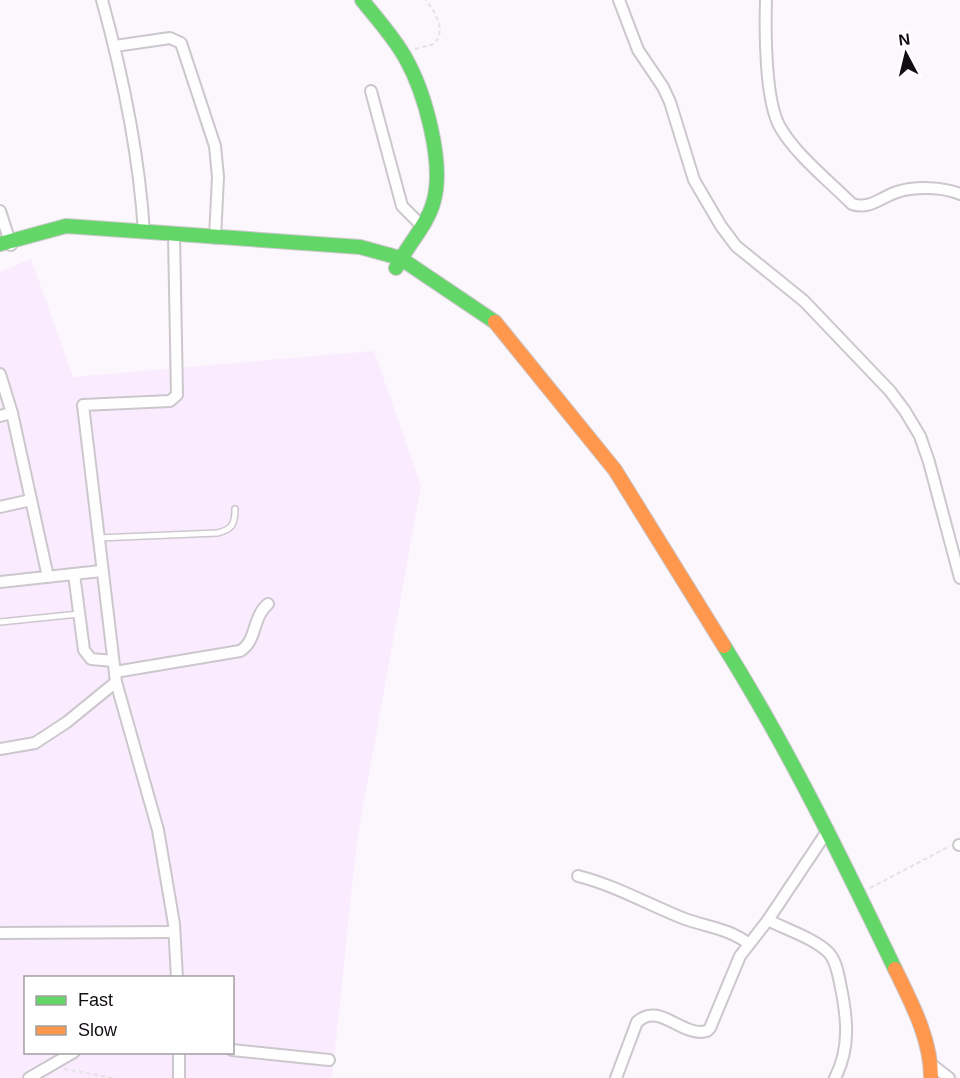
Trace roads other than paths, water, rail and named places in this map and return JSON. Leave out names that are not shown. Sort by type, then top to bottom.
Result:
[{"type":"street","points":[[102,0],[115,46],[136,157],[144,232]]},
{"type":"street","points":[[362,0],[404,56],[417,82],[436,160],[436,189],[422,226],[398,263]]},
{"type":"street","points":[[619,0],[638,50],[663,87],[670,102],[694,180],[721,226],[736,246],[804,302],[890,390],[920,436],[960,578]]},
{"type":"street","points":[[766,0],[768,62],[776,119],[790,141],[844,196],[852,204],[862,207],[907,190],[950,190],[960,194]]},
{"type":"street","points":[[115,46],[170,38],[182,43],[214,146],[218,177],[215,238]]},
{"type":"street","points":[[370,91],[402,206],[422,226]]},
{"type":"street","points":[[0,211],[5,247]]},
{"type":"street","points":[[5,247],[66,226],[144,232],[174,240],[215,238],[284,240],[360,247],[415,270],[480,310],[503,329],[598,446],[768,717],[860,894],[923,1031],[931,1064],[931,1078]]},
{"type":"street","points":[[5,247],[74,236],[174,240],[330,251],[398,263]]},
{"type":"street","points":[[174,240],[177,395],[170,402],[83,405],[101,571],[115,672],[158,830],[174,932],[177,976]]},
{"type":"street","points":[[0,374],[12,414],[48,577]]},
{"type":"street","points":[[0,416],[12,414]]},
{"type":"street","points":[[0,507],[31,500]]},
{"type":"street","points":[[0,582],[101,571]]},
{"type":"street","points":[[74,574],[84,650],[91,659],[115,672]]},
{"type":"street","points":[[0,749],[35,743],[47,736],[115,672],[240,651],[250,642],[256,618],[268,604]]},
{"type":"street","points":[[620,1077],[637,1022],[642,1017],[656,1014],[695,1032],[707,1031],[733,970],[828,830]]},
{"type":"street","points":[[578,876],[618,888],[685,919],[738,935],[749,944]]},
{"type":"street","points":[[768,920],[822,947],[836,966],[844,1001],[847,1035],[845,1052],[835,1078]]},
{"type":"street","points":[[0,933],[174,932]]},
{"type":"street","points":[[234,1050],[329,1060]]},
{"type":"street","points":[[29,1078],[45,1072],[72,1054]]},
{"type":"street","points":[[179,1078],[180,1054]]},
{"type":"street","points":[[931,1064],[949,1078]]},
{"type":"lane","points":[[98,538],[217,533],[229,530],[233,525],[235,509]]},
{"type":"lane","points":[[0,622],[79,614]]}]
